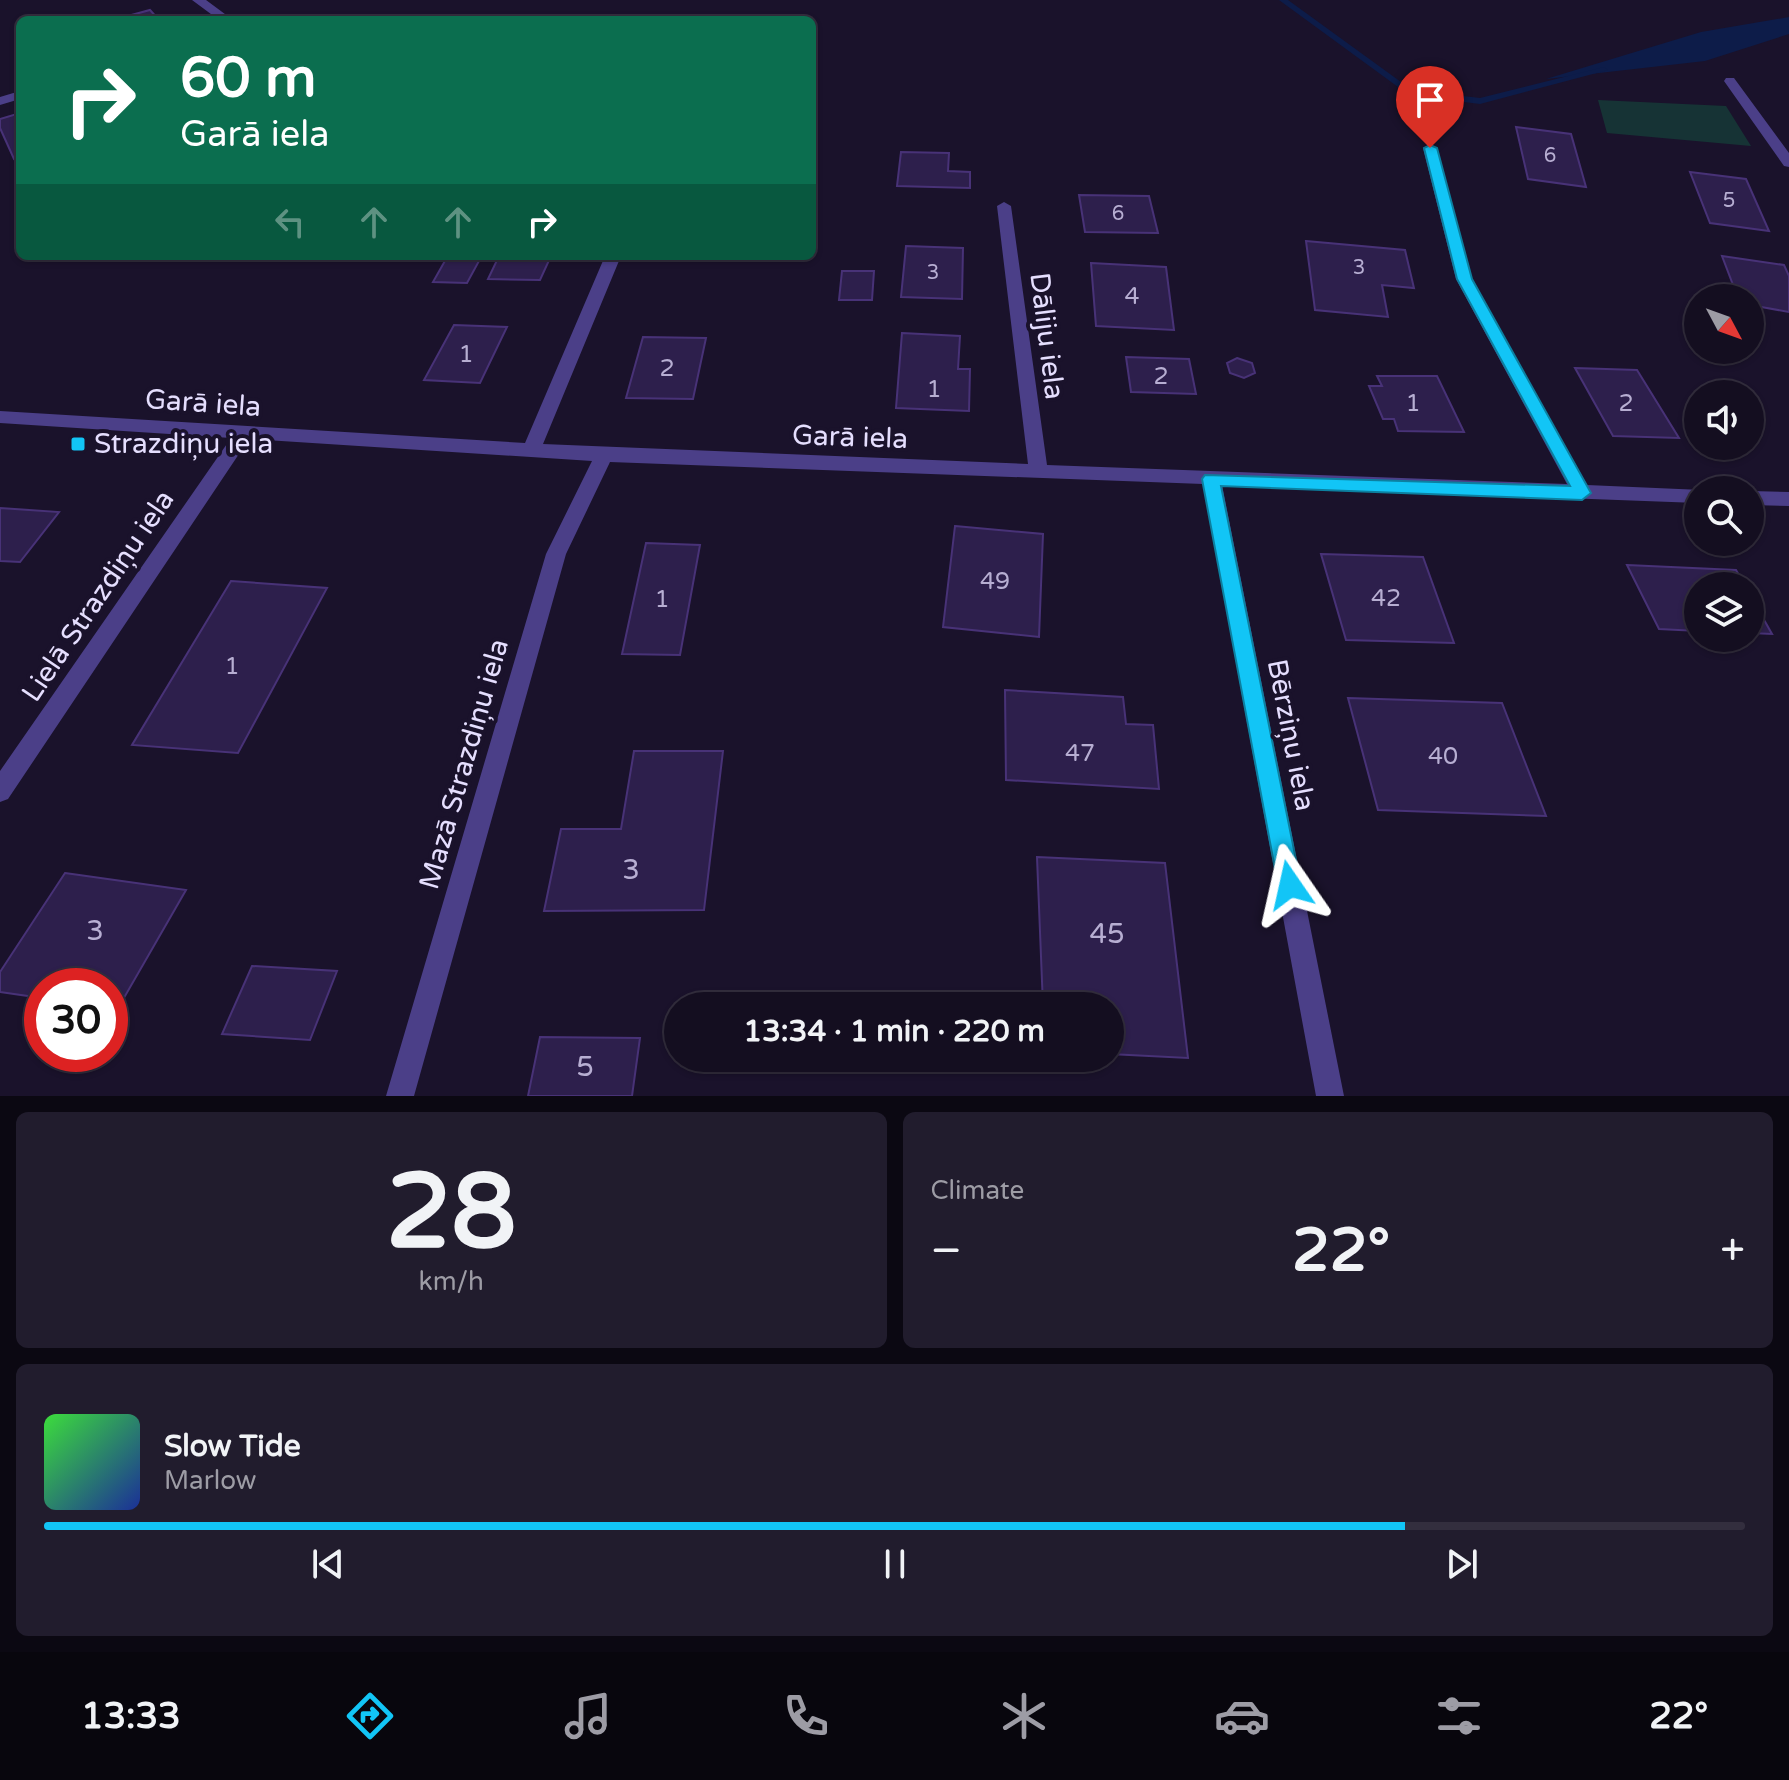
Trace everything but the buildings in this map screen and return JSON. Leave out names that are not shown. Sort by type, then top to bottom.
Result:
[{"type":"street","points":[[198,0],[221,16]]},
{"type":"street","points":[[1730,81],[1789,163]]},
{"type":"street","points":[[1430,148],[1464,279],[1582,493]]},
{"type":"street","name":"Dāliju iela","points":[[1004,206],[1039,473]]},
{"type":"street","points":[[531,450],[611,260]]},
{"type":"street","name":"Garā iela","points":[[0,417],[604,455],[1684,496]]},
{"type":"street","name":"Lielā Strazdiņu iela","points":[[0,791],[243,434]]},
{"type":"street","name":"Mazā Strazdiņu iela","points":[[400,1096],[556,554],[604,455]]},
{"type":"street","name":"Bērziņu iela","points":[[1211,479],[1330,1096]]},
{"type":"street","points":[[1764,498],[1789,499]]},
{"type":"green space","points":[[1598,100],[1726,106],[1751,146],[1607,133]]},
{"type":"water","points":[[1789,17],[1789,34],[1705,61],[1546,79],[1701,32]]},
{"type":"waterway","points":[[1283,0],[1409,92],[1480,101],[1604,70]]},
{"type":"place","name":"Strazdiņu iela","points":[[78,444]]},
{"type":"route","points":[[1290,885],[1211,479],[1582,493],[1464,279],[1430,148]]}]
